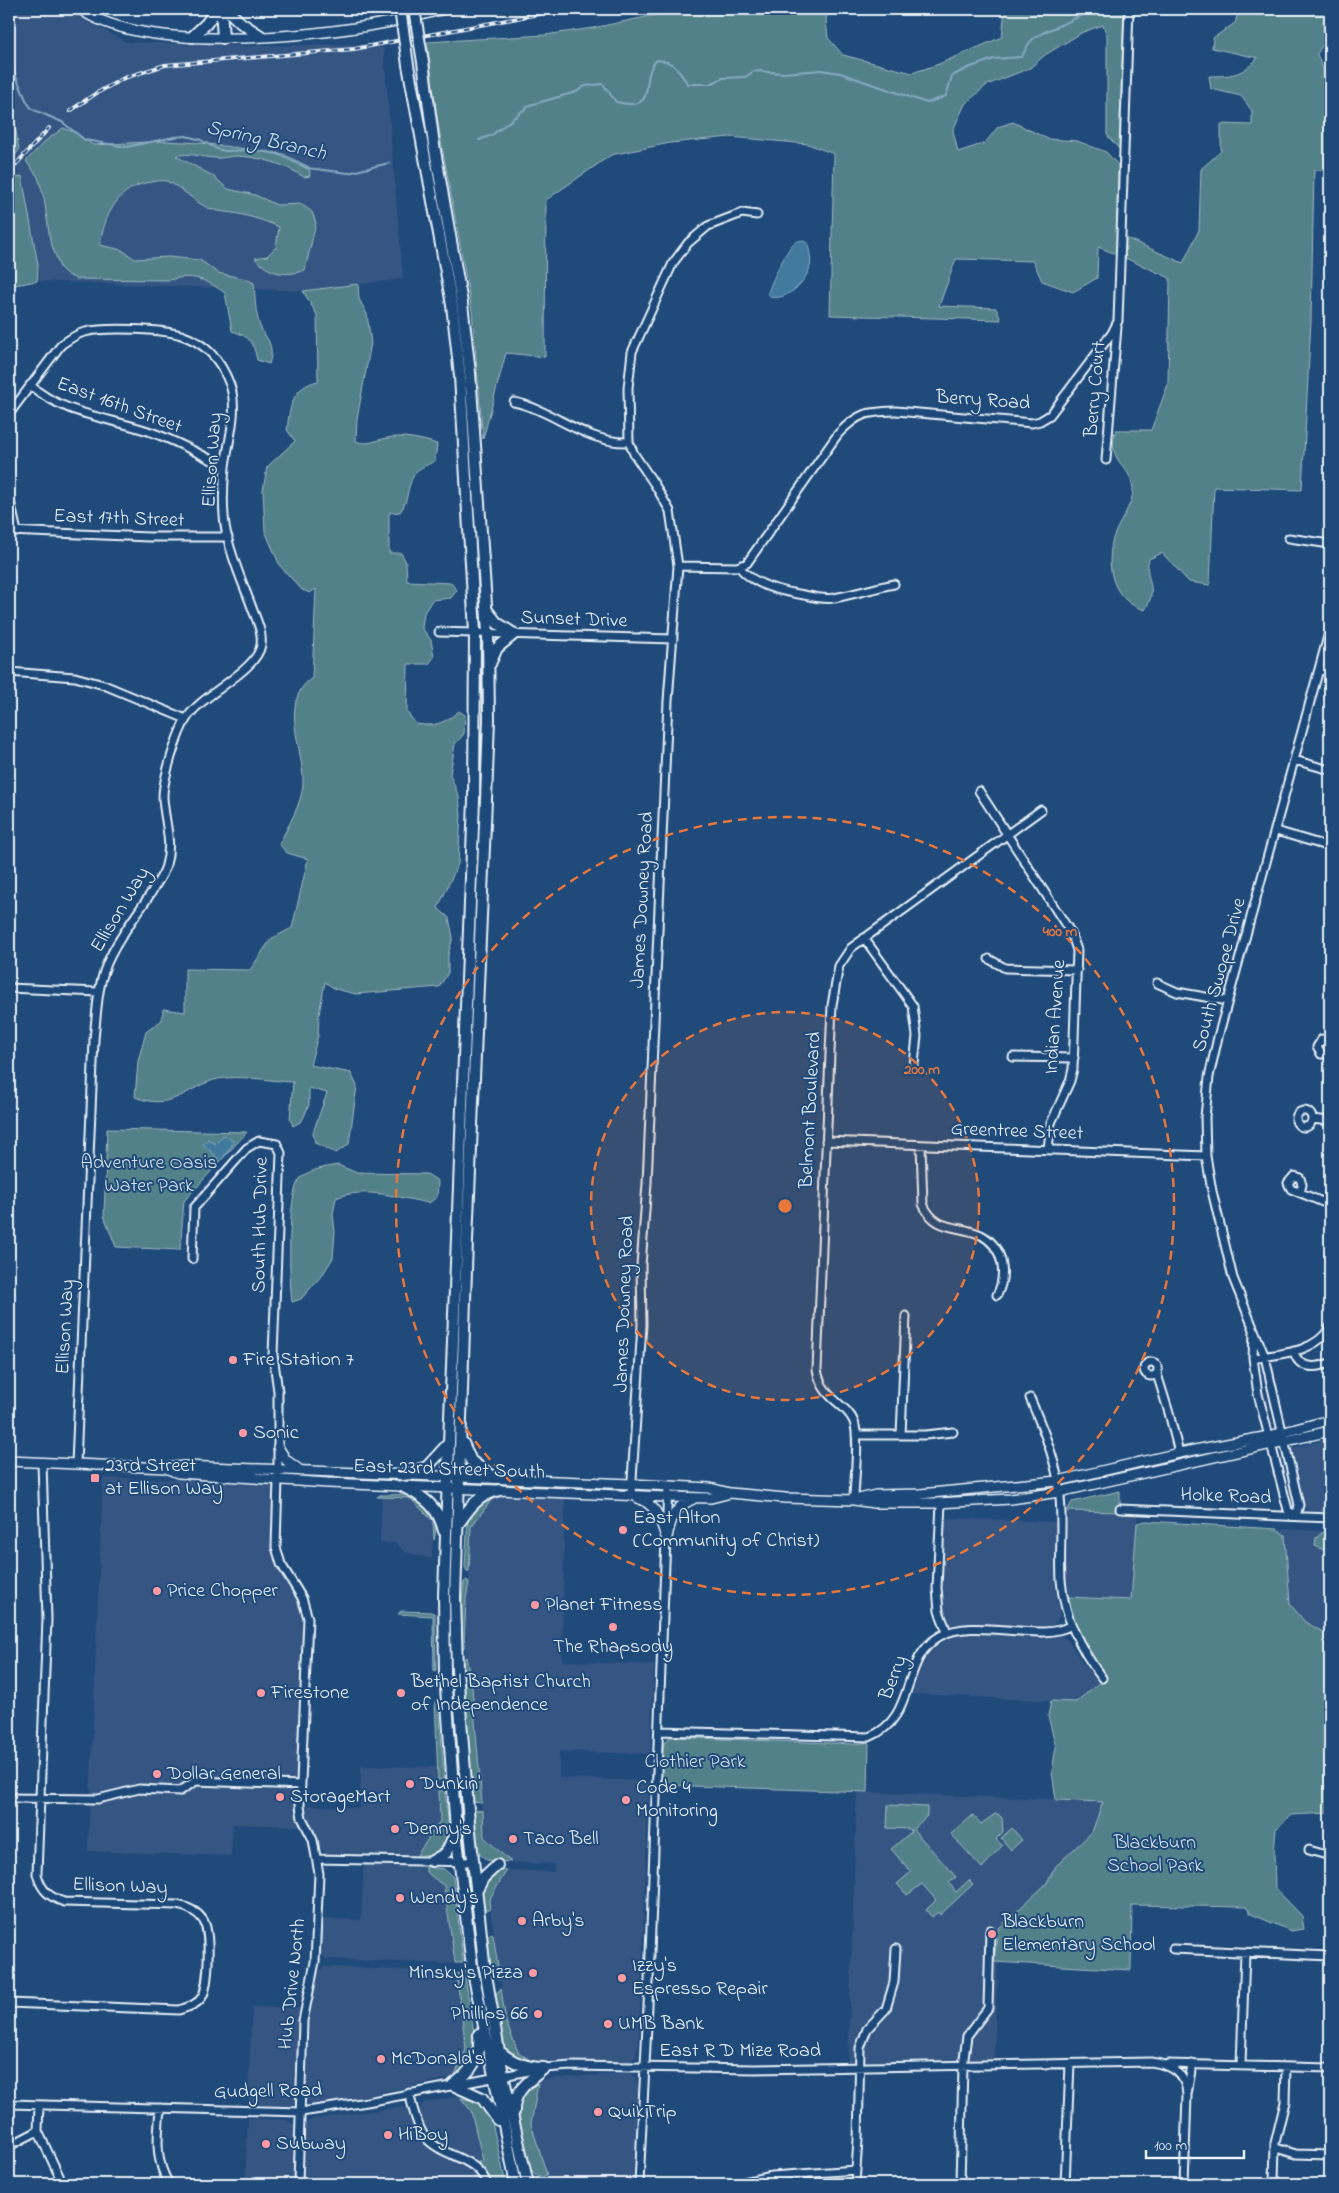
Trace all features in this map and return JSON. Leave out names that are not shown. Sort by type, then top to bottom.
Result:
[{"type":"highway","points":[[192,37],[206,24],[217,9]]},
{"type":"highway","points":[[221,9],[223,38]]},
{"type":"highway","points":[[226,9],[241,23],[261,36]]},
{"type":"highway","points":[[400,9],[408,65],[452,306],[460,376],[475,632],[474,800],[449,1443],[444,1652],[456,1831],[472,1967],[492,2078],[516,2184]]},
{"type":"highway","points":[[414,9],[434,145],[462,303],[470,373],[488,633],[486,800],[467,1241],[455,1597],[457,1670],[473,1862],[484,1963],[503,2075],[528,2184]]},
{"type":"highway","points":[[486,608],[497,623],[514,634],[497,648],[488,667]]},
{"type":"highway","points":[[461,1438],[471,1461],[495,1478]]},
{"type":"highway","points":[[403,1475],[427,1467],[449,1443]]},
{"type":"highway","points":[[402,1486],[421,1496],[434,1507],[446,1540]]},
{"type":"highway","points":[[458,1523],[475,1501],[482,1496],[500,1490]]},
{"type":"highway","points":[[432,1861],[446,1853],[456,1831]]},
{"type":"highway","points":[[476,1893],[478,1884],[497,1865]]},
{"type":"highway","points":[[477,1996],[478,2055],[472,2068],[454,2085],[484,2099],[495,2113],[504,2133]]},
{"type":"highway","points":[[499,2051],[517,2063],[533,2068],[544,2068]]},
{"type":"highway","points":[[515,2129],[514,2108],[517,2095],[544,2068]]},
{"type":"main road","points":[[80,9],[115,26],[142,32],[223,38],[341,30],[388,23],[444,9]]},
{"type":"main road","points":[[854,1500],[876,1495],[920,1494],[1058,1481],[1179,1453],[1269,1436],[1330,1420]]},
{"type":"main road","points":[[854,1500],[874,1503],[941,1503],[1010,1499],[1059,1492],[1271,1446],[1330,1431]]},
{"type":"main road","points":[[278,1448],[286,1460],[301,1471]]},
{"type":"main road","name":"East 23rd Street South","points":[[9,1461],[166,1468],[178,1473],[278,1474],[402,1486],[459,1489],[711,1498],[730,1493]]},
{"type":"main road","name":"East 23rd Street South","points":[[278,1474],[301,1471],[632,1484],[710,1488],[730,1493],[785,1498],[854,1500]]},
{"type":"main road","points":[[631,1495],[652,1505],[657,1512],[666,1540]]},
{"type":"main road","points":[[666,1540],[671,1517],[678,1508],[696,1497]]},
{"type":"street","name":"Berry Road","points":[[738,567],[746,563],[838,434],[854,417],[874,412],[896,411],[1032,423],[1040,421],[1050,415],[1112,333],[1118,321],[1129,9]]},
{"type":"street","points":[[514,402],[531,406],[574,428],[605,440],[629,442],[628,388],[632,352],[673,263],[688,243],[708,226],[742,213],[757,215]]},
{"type":"street","name":"Berry Court","points":[[1106,460],[1118,321]]},
{"type":"street","name":"Ellison Way","points":[[30,386],[61,345],[78,334],[101,330],[176,334],[204,346],[217,358],[231,387],[233,399],[223,502],[228,537],[260,630],[261,645],[252,662],[194,709],[186,719],[164,784],[163,797],[170,840],[166,866],[112,954],[102,975],[98,992],[94,1040],[76,1464]]},
{"type":"street","points":[[9,414],[30,386]]},
{"type":"street","name":"East 16th Street","points":[[30,386],[42,396],[67,409],[150,431],[225,467]]},
{"type":"street","name":"James Downey Road","points":[[629,442],[634,454],[670,511],[678,566],[668,701],[647,1184],[641,1266],[642,1325],[631,1495]]},
{"type":"street","points":[[9,496],[17,532]]},
{"type":"street","name":"East 17th Street","points":[[9,531],[149,537],[228,537]]},
{"type":"street","points":[[1289,538],[1330,544]]},
{"type":"street","points":[[678,566],[738,567],[755,581],[775,590],[832,599],[894,584]]},
{"type":"street","name":"South Swope Drive","points":[[1254,1332],[1253,1358],[1258,1394],[1288,1510],[1296,1516],[1299,1505],[1284,1442],[1284,1432],[1265,1356],[1254,1332],[1250,1315],[1233,1278],[1212,1192],[1206,1156],[1205,1117],[1209,1078],[1228,1002],[1330,629]]},
{"type":"street","name":"Sunset Drive","points":[[439,632],[673,639]]},
{"type":"street","points":[[1319,670],[1330,672]]},
{"type":"street","points":[[9,672],[75,677],[104,685],[186,719]]},
{"type":"street","points":[[1294,760],[1330,770]]},
{"type":"street","name":"Indian Avenue","points":[[979,791],[1071,934],[1077,950],[1074,1058],[1070,1081],[1051,1123],[1048,1149]]},
{"type":"street","name":"Belmont Boulevard","points":[[854,1500],[856,1435],[854,1422],[824,1390],[817,1370],[826,1141],[835,982],[842,958],[851,948],[1041,810]]},
{"type":"street","points":[[1276,831],[1330,846]]},
{"type":"street","points":[[864,938],[913,1006],[916,1036],[914,1064]]},
{"type":"street","points":[[989,958],[1005,968],[1077,970]]},
{"type":"street","points":[[1157,983],[1177,992],[1228,1002]]},
{"type":"street","points":[[9,988],[98,992]]},
{"type":"street","points":[[1330,1041],[1322,1039],[1317,1047],[1321,1054],[1330,1053]]},
{"type":"street","points":[[1013,1057],[1074,1058]]},
{"type":"street","points":[[1312,1119],[1330,1121]]},
{"type":"street","name":"South Hub Drive","points":[[192,1259],[194,1208],[247,1148],[259,1141],[277,1144],[282,1153],[273,1355],[278,1391],[278,1474]]},
{"type":"street","name":"Greentree Street","points":[[826,1141],[1206,1156]]},
{"type":"street","points":[[921,1145],[922,1204],[925,1210],[938,1223],[981,1236],[992,1246],[1000,1257],[1004,1271],[1003,1284],[997,1295]]},
{"type":"street","points":[[1300,1193],[1330,1205]]},
{"type":"street","points":[[901,1435],[906,1316]]},
{"type":"street","points":[[1253,1358],[1294,1351],[1317,1343],[1326,1335],[1330,1326]]},
{"type":"street","points":[[1294,1351],[1300,1363],[1308,1367],[1316,1368],[1330,1363]]},
{"type":"street","points":[[1157,1374],[1179,1453]]},
{"type":"street","points":[[1030,1398],[1049,1445],[1058,1481],[1061,1580],[1064,1603],[1071,1625],[1083,1651],[1102,1678]]},
{"type":"street","points":[[856,1435],[953,1432]]},
{"type":"street","name":"Ellison Way","points":[[9,2003],[179,2010],[194,2005],[202,1998],[206,1988],[208,1931],[204,1920],[194,1910],[178,1905],[64,1902],[44,1892],[37,1874],[47,1620],[42,1463]]},
{"type":"street","name":"Hub Drive North","points":[[278,1474],[276,1546],[281,1564],[302,1598],[308,1618],[300,1806],[302,1818],[313,1840],[319,1874],[315,1962],[303,2021],[301,2112]]},
{"type":"street","name":"East R D Mize Road","points":[[668,1486],[644,2067],[755,2069],[1070,2064],[1240,2064],[1330,2068]]},
{"type":"street","points":[[941,1503],[937,1588],[939,1611],[947,1632]]},
{"type":"street","name":"Holke Road","points":[[1120,1509],[1330,1518]]},
{"type":"street","name":"Berry","points":[[659,1731],[861,1738],[880,1733],[891,1724],[900,1710],[921,1653],[932,1640],[947,1632],[967,1628],[1048,1631],[1066,1628],[1071,1625]]},
{"type":"street","points":[[9,1798],[40,1800],[98,1799],[140,1789],[180,1791],[196,1781],[301,1785]]},
{"type":"street","points":[[1309,1850],[1330,1856]]},
{"type":"street","points":[[317,1859],[473,1862]]},
{"type":"street","points":[[960,2184],[964,2066],[967,2036],[988,2008],[990,1930]]},
{"type":"street","points":[[855,2184],[860,2048],[866,2029],[886,2009],[894,1982],[896,1949]]},
{"type":"street","points":[[1173,1949],[1330,1956]]},
{"type":"street","points":[[1240,2064],[1245,1953]]},
{"type":"street","points":[[1065,2184],[1070,2064]]},
{"type":"street","points":[[1163,2064],[1173,2068],[1184,2079],[1188,2095]]},
{"type":"street","points":[[1184,2184],[1188,2095],[1192,2064]]},
{"type":"street","name":"Gudgell Road","points":[[9,2104],[301,2112],[409,2094],[544,2068],[597,2065],[644,2067]]},
{"type":"street","points":[[639,2184],[644,2067]]},
{"type":"street","points":[[1274,2184],[1274,2152],[1285,2102],[1286,2067]]},
{"type":"street","points":[[409,2094],[420,2129],[425,2137],[442,2152],[467,2161],[478,2169],[487,2184]]},
{"type":"street","points":[[39,2105],[38,2131],[63,2184]]},
{"type":"street","points":[[160,2108],[158,2147],[161,2171],[169,2184]]},
{"type":"street","points":[[298,2184],[301,2112]]},
{"type":"street","points":[[9,2146],[38,2131]]},
{"type":"street","points":[[1276,2148],[1296,2154],[1330,2155]]},
{"type":"street","points":[[734,2184],[772,2176],[856,2170]]},
{"type":"shaded area","points":[[9,9],[65,9],[126,42],[255,46],[383,44],[403,279],[303,291],[37,281],[9,124]]},
{"type":"shaded area","points":[[801,240],[808,243],[811,261],[808,273],[800,284],[789,293],[783,296],[771,297],[768,293],[769,288],[784,258],[791,246]]},
{"type":"shaded area","points":[[224,1135],[234,1142],[221,1161],[203,1144],[208,1139],[215,1144]]},
{"type":"shaded area","points":[[1330,1439],[1330,1513],[1309,1511],[1302,1504],[1290,1451],[1292,1448]]},
{"type":"shaded area","points":[[103,1478],[275,1482],[274,1557],[302,1603],[299,1790],[295,1791],[296,1809],[301,1826],[232,1824],[231,1856],[88,1851]]},
{"type":"shaded area","points":[[495,1495],[565,1497],[562,1661],[654,1665],[650,1754],[559,1751],[559,1778],[649,1781],[639,2038],[636,2057],[629,2063],[560,2060],[533,2062],[518,2053],[506,2022],[489,1900],[507,1870],[554,1872],[554,1864],[511,1862],[484,1837],[472,1687],[466,1661],[466,1599],[469,1582],[471,1527]]},
{"type":"shaded area","points":[[382,1497],[410,1498],[433,1521],[432,1559],[405,1552],[396,1543],[380,1543]]},
{"type":"shaded area","points":[[1067,1511],[1138,1513],[1131,1600],[1067,1597],[1065,1576]]},
{"type":"shaded area","points":[[945,1518],[1057,1522],[1055,1585],[1060,1614],[1056,1623],[1047,1627],[951,1625],[946,1622],[942,1603]]},
{"type":"shaded area","points":[[1277,1529],[1324,1531],[1316,1538],[1326,1551],[1330,1551],[1330,1636],[1305,1622],[1290,1603],[1285,1535]]},
{"type":"shaded area","points":[[965,1634],[1062,1636],[1069,1641],[1098,1683],[1076,1702],[913,1694],[920,1666],[931,1649],[948,1637]]},
{"type":"shaded area","points":[[361,1766],[438,1767],[440,1821],[415,1858],[329,1854],[323,1851],[308,1821],[306,1805],[360,1808]]},
{"type":"shaded area","name":"Blackburn Elementary School","points":[[857,1792],[1103,1801],[1262,1907],[1132,1905],[1131,1970],[998,1962],[994,2059],[848,2062]]},
{"type":"shaded area","points":[[364,1864],[426,1867],[426,1872],[444,1886],[454,1964],[327,1959],[321,1956],[319,1949],[320,1919],[361,1920]]},
{"type":"shaded area","points":[[324,1967],[451,1972],[457,1979],[466,2049],[454,2077],[335,2102],[313,2105],[307,2102],[305,2095],[309,2004],[318,1972]]},
{"type":"shaded area","points":[[252,2007],[300,2008],[297,2096],[294,2105],[248,2104]]},
{"type":"shaded area","points":[[628,2073],[635,2076],[639,2093],[635,2184],[550,2184],[531,2124],[538,2081]]},
{"type":"shaded area","points":[[460,2096],[471,2110],[483,2161],[478,2162],[438,2145],[433,2142],[421,2126],[418,2111],[423,2103]]},
{"type":"shaded area","points":[[403,2107],[410,2112],[414,2130],[421,2142],[434,2151],[466,2163],[478,2173],[484,2184],[301,2184],[304,2128],[307,2122],[313,2119]]},
{"type":"shaded area","points":[[248,2118],[286,2120],[295,2125],[294,2184],[245,2184]]},
{"type":"green space","points":[[684,9],[829,9],[826,20],[828,38],[843,55],[912,73],[939,64],[1002,37],[1005,9],[1124,9],[1119,149],[1107,135],[1107,36],[1103,25],[1083,32],[1045,55],[1030,68],[987,85],[965,104],[953,130],[958,152],[985,143],[998,127],[1013,122],[1048,139],[1077,141],[1106,152],[1118,165],[1116,254],[1098,247],[1097,278],[1073,292],[1042,281],[1033,261],[956,259],[939,306],[996,308],[1001,320],[830,315],[834,154],[808,144],[730,137],[670,143],[611,155],[546,200],[545,357],[506,353],[483,439],[472,311],[438,124],[427,42],[545,35],[593,28]]},
{"type":"green space","points":[[1239,9],[1330,9],[1330,20],[1323,21],[1324,43],[1317,54],[1323,69],[1325,95],[1330,96],[1330,170],[1314,170],[1311,321],[1302,490],[1214,487],[1210,585],[1189,582],[1162,553],[1149,559],[1148,572],[1151,595],[1145,610],[1134,606],[1119,593],[1110,564],[1110,553],[1114,536],[1133,495],[1131,480],[1116,456],[1113,441],[1116,430],[1151,430],[1168,384],[1170,278],[1125,258],[1126,238],[1183,263],[1199,230],[1201,169],[1221,151],[1221,124],[1252,125],[1252,111],[1241,96],[1211,89],[1209,76],[1224,76],[1242,71],[1258,58],[1212,48],[1213,38],[1235,23]]},
{"type":"green space","points":[[9,101],[11,102],[19,150],[9,163]]},
{"type":"green space","points":[[63,128],[74,132],[93,145],[165,141],[201,143],[283,154],[309,167],[310,176],[304,177],[280,165],[255,158],[237,156],[217,158],[185,154],[176,156],[213,176],[228,189],[255,195],[277,205],[301,204],[312,212],[316,223],[305,270],[278,273],[266,268],[255,258],[267,256],[276,247],[279,227],[249,216],[208,208],[177,187],[164,181],[139,185],[121,196],[109,213],[102,234],[100,245],[122,250],[135,259],[168,257],[200,260],[218,273],[246,279],[254,283],[258,319],[271,349],[269,364],[257,360],[250,341],[232,331],[225,293],[212,284],[199,279],[185,277],[170,280],[76,279],[60,268],[50,240],[44,198],[38,177],[26,161],[44,142]]},
{"type":"green space","points":[[22,176],[38,265],[37,281],[9,286],[9,184],[12,180]]},
{"type":"green space","points":[[358,284],[359,299],[367,314],[371,343],[357,419],[356,441],[368,443],[387,438],[406,437],[437,444],[435,461],[417,471],[411,481],[400,512],[389,513],[389,553],[401,553],[406,562],[407,581],[451,583],[457,590],[451,598],[432,600],[424,613],[422,628],[431,640],[434,657],[429,664],[408,664],[407,712],[416,724],[423,725],[439,723],[449,719],[459,711],[465,715],[464,734],[455,744],[450,774],[459,797],[461,816],[458,864],[438,908],[449,918],[453,937],[448,955],[448,973],[439,987],[356,994],[335,989],[325,982],[319,1014],[318,1036],[310,1065],[351,1073],[357,1086],[349,1144],[336,1153],[315,1143],[313,1132],[327,1093],[309,1088],[309,1105],[302,1121],[293,1126],[290,1119],[293,1082],[226,1078],[203,1084],[173,1099],[150,1101],[135,1097],[138,1061],[146,1032],[162,1020],[163,1009],[185,1012],[185,969],[250,970],[271,939],[292,928],[308,859],[287,853],[279,844],[294,815],[302,790],[302,770],[294,713],[296,700],[302,688],[312,678],[316,589],[310,593],[302,590],[280,566],[265,531],[263,490],[267,467],[295,441],[287,430],[289,413],[294,399],[303,388],[318,381],[317,315],[303,291]]},
{"type":"green space","name":"Adventure Oasis Water Park","points":[[107,1129],[247,1132],[184,1201],[180,1250],[116,1247],[104,1216]]},
{"type":"green space","points":[[338,1165],[357,1173],[427,1174],[438,1181],[437,1197],[429,1203],[370,1193],[358,1193],[336,1198],[333,1214],[335,1232],[333,1258],[323,1274],[301,1299],[292,1302],[290,1239],[292,1203],[295,1189],[299,1180],[306,1174]]},
{"type":"green space","points":[[1120,1491],[1120,1512],[1067,1511],[1072,1502]]},
{"type":"green space","points":[[380,1495],[408,1495],[425,1504],[435,1521],[434,1540],[433,1521],[410,1498],[377,1497]]},
{"type":"green space","points":[[495,1495],[471,1527],[469,1571],[467,1571],[465,1567],[468,1517],[472,1508]]},
{"type":"green space","name":"Blackburn School Park","points":[[1146,1521],[1277,1529],[1285,1535],[1290,1604],[1305,1622],[1330,1636],[1330,1813],[1291,1815],[1276,1829],[1274,1853],[1275,1888],[1302,1916],[1304,1929],[1291,1931],[1251,1914],[1246,1907],[1132,1905],[1131,1970],[994,1962],[998,1929],[1046,1884],[1056,1866],[1092,1832],[1103,1802],[1056,1800],[1052,1771],[1056,1747],[1048,1716],[1051,1701],[1076,1702],[1106,1677],[1082,1639],[1073,1619],[1067,1597],[1131,1600],[1137,1523]]},
{"type":"green space","points":[[1324,1531],[1330,1531],[1330,1551],[1315,1546],[1316,1538]]},
{"type":"green space","points":[[467,1580],[469,1582],[466,1599],[464,1648],[462,1646],[461,1611],[464,1582]]},
{"type":"green space","points":[[401,1611],[431,1612],[435,1614],[436,1670],[434,1671],[433,1616],[398,1614]]},
{"type":"green space","points":[[466,1657],[472,1687],[482,1803],[473,1802],[472,1799],[462,1661]]},
{"type":"green space","points":[[435,1701],[439,1704],[444,1777],[441,1780],[438,1780]]},
{"type":"green space","name":"Clothier Park","points":[[670,1737],[855,1744],[869,1742],[868,1792],[661,1785],[663,1746]]},
{"type":"green space","points":[[439,1790],[445,1794],[449,1828],[448,1838],[445,1846],[439,1852],[429,1857],[415,1858],[440,1821]]},
{"type":"green space","points":[[888,1805],[927,1807],[927,1816],[913,1829],[956,1877],[949,1883],[956,1892],[969,1880],[973,1884],[940,1915],[938,1912],[932,1917],[926,1910],[936,1900],[922,1884],[907,1895],[897,1884],[911,1872],[891,1849],[911,1832],[910,1829],[887,1828]]},
{"type":"green space","points":[[476,1810],[483,1811],[484,1837],[511,1862],[487,1860],[478,1853],[473,1813]]},
{"type":"green space","points":[[995,1814],[1002,1818],[1003,1832],[996,1839],[1002,1846],[982,1868],[951,1834],[973,1815],[981,1824]]},
{"type":"green space","points":[[1012,1828],[1022,1840],[1011,1850],[1001,1838]]},
{"type":"green space","points":[[426,1867],[444,1869],[453,1877],[462,1963],[455,1963],[444,1886],[426,1872]]},
{"type":"green space","points":[[507,1870],[489,1900],[490,1910],[485,1910],[481,1898],[482,1889],[495,1871]]},
{"type":"green space","points":[[492,1933],[500,1980],[491,1976],[487,1936]]},
{"type":"green space","points":[[462,1973],[465,1976],[476,2045],[470,2064],[463,2072],[454,2077],[466,2049],[457,1979],[452,1974]]},
{"type":"green space","points":[[501,1989],[506,2022],[518,2052],[530,2060],[519,2059],[511,2054],[505,2048],[501,2039],[495,1998],[497,1992]]},
{"type":"green space","points":[[538,2084],[531,2124],[547,2175],[542,2177],[534,2173],[530,2167],[516,2115],[520,2098],[526,2091]]},
{"type":"green space","points":[[461,2098],[479,2102],[489,2109],[506,2184],[492,2184],[485,2170],[478,2162],[483,2161],[471,2111]]},
{"type":"waterway","name":"Spring Branch","points":[[479,140],[492,135],[530,105],[576,92],[585,86],[603,84],[616,102],[639,103],[644,98],[651,67],[657,60],[668,62],[672,65],[688,84],[710,84],[723,78],[745,77],[754,71],[785,73],[821,70],[840,73],[927,103],[946,96],[952,76],[994,59],[1021,57],[1034,38],[1077,18],[1090,9]]},
{"type":"waterway","name":"Spring Branch","points":[[9,48],[14,72],[32,109],[62,122],[85,140],[126,147],[186,136],[201,140],[217,149],[225,151],[254,150],[278,154],[307,168],[348,173],[389,163]]},
{"type":"railway","points":[[70,111],[124,78],[165,65],[354,49],[565,9]]},
{"type":"railway","points":[[9,172],[49,128]]},
{"type":"place","name":"Fire Station 7","points":[[233,1360]]},
{"type":"place","name":"Sonic","points":[[243,1433]]},
{"type":"place","name":"23rd Street at Ellison Way","points":[[95,1478]]},
{"type":"place","name":"East Alton (Community of Christ)","points":[[623,1530]]},
{"type":"place","name":"Price Chopper","points":[[157,1591]]},
{"type":"place","name":"Planet Fitness","points":[[535,1605]]},
{"type":"place","name":"The Rhapsody","points":[[613,1627]]},
{"type":"place","name":"Firestone","points":[[261,1693]]},
{"type":"place","name":"Bethel Baptist Church of Independence","points":[[401,1693]]},
{"type":"place","name":"Dollar General","points":[[157,1774]]},
{"type":"place","name":"Dunkin'","points":[[410,1784]]},
{"type":"place","name":"StorageMart","points":[[280,1797]]},
{"type":"place","name":"Code 4 Monitoring","points":[[626,1800]]},
{"type":"place","name":"Denny's","points":[[395,1829]]},
{"type":"place","name":"Taco Bell","points":[[513,1839]]},
{"type":"place","name":"Wendy's","points":[[400,1898]]},
{"type":"place","name":"Arby's","points":[[522,1921]]},
{"type":"place","name":"Blackburn Elementary School","points":[[992,1934]]},
{"type":"place","name":"Minsky's Pizza","points":[[533,1973]]},
{"type":"place","name":"Izzy's Espresso Repair","points":[[622,1978]]},
{"type":"place","name":"Phillips 66","points":[[538,2014]]},
{"type":"place","name":"UMB Bank","points":[[608,2024]]},
{"type":"place","name":"McDonald's","points":[[381,2059]]},
{"type":"place","name":"QuikTrip","points":[[598,2112]]},
{"type":"place","name":"HiBoy","points":[[388,2135]]},
{"type":"place","name":"Subway","points":[[266,2144]]}]
